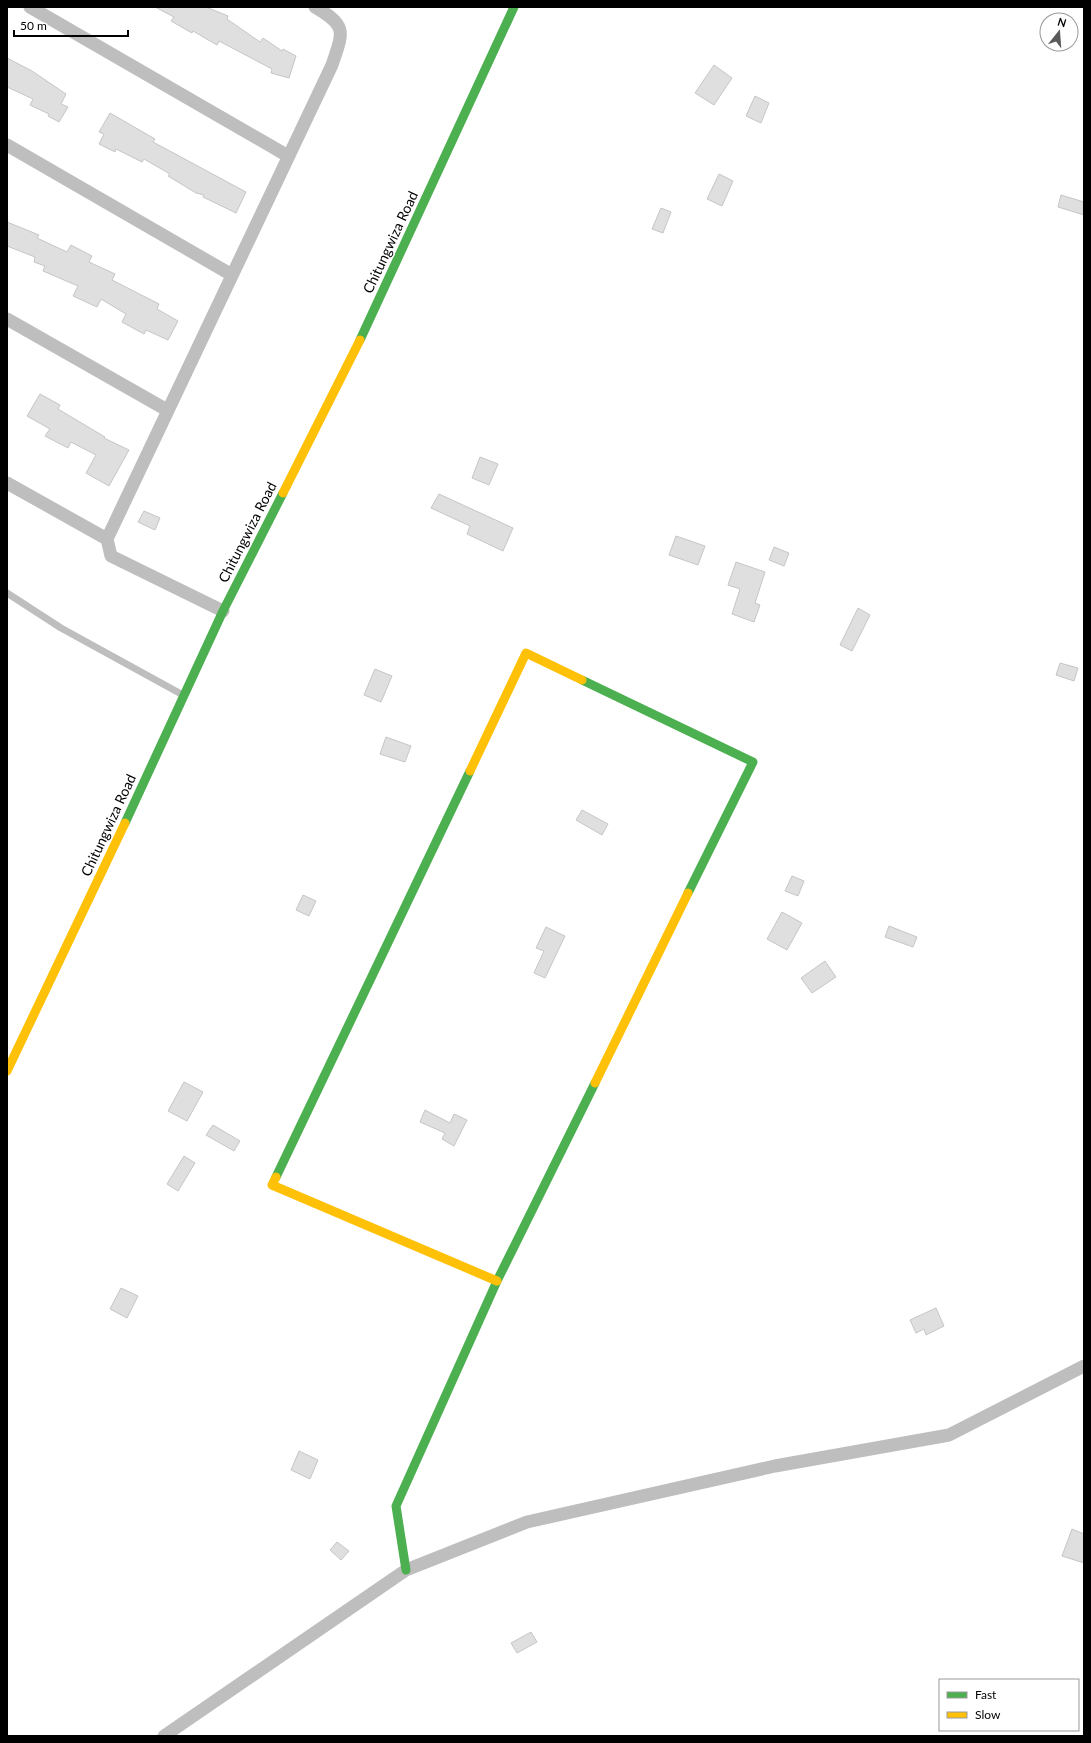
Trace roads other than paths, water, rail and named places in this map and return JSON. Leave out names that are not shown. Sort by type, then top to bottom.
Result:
[{"type":"street","points":[[30,7],[288,156]]},
{"type":"street","points":[[223,610],[112,556],[107,539],[329,71],[341,36],[340,27],[336,20],[315,7]]},
{"type":"street","name":"Chitungwiza Road","points":[[7,1071],[185,696],[223,610],[356,349],[514,7]]},
{"type":"street","points":[[7,145],[232,276]]},
{"type":"street","points":[[7,319],[167,410]]},
{"type":"street","points":[[7,483],[107,539]]},
{"type":"street","points":[[406,1570],[396,1506],[497,1281],[753,762],[526,653],[272,1185],[497,1281]]},
{"type":"street","points":[[164,1736],[406,1570],[527,1522],[775,1466],[949,1435],[1084,1366]]},
{"type":"lane","points":[[7,593],[61,628],[185,696]]}]
